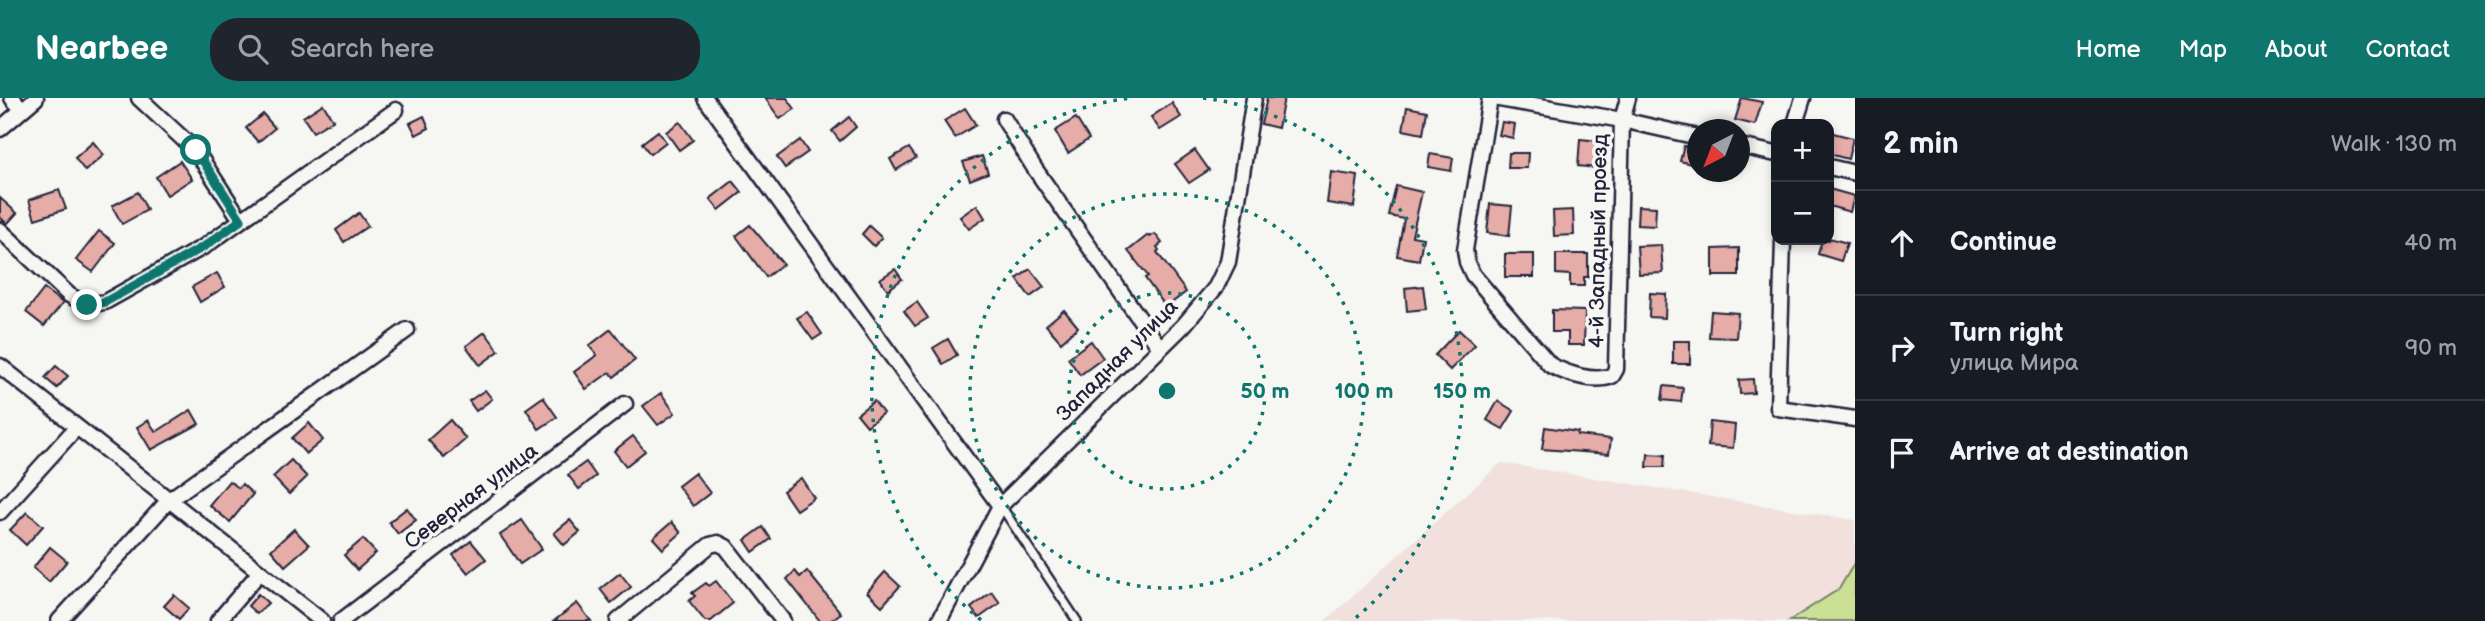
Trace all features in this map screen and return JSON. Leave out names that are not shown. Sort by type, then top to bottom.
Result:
[{"type":"street","points":[[12,98],[22,109]]},
{"type":"street","points":[[0,129],[36,98]]},
{"type":"street","points":[[139,98],[196,150],[241,220]]},
{"type":"street","points":[[705,98],[1000,506]]},
{"type":"street","name":"Западная улица","points":[[939,621],[1000,506],[1160,348],[1216,287],[1228,262],[1254,98]]},
{"type":"street","points":[[1492,98],[1622,120],[1687,135]]},
{"type":"street","name":"4-й Западный проезд","points":[[1492,98],[1465,250],[1467,262],[1473,275],[1550,365],[1562,372],[1603,379],[1612,376],[1616,369],[1622,120]]},
{"type":"street","points":[[1622,120],[1628,98]]},
{"type":"street","points":[[1797,119],[1803,98]]},
{"type":"street","points":[[0,230],[69,295],[87,305],[105,302],[205,246],[396,110]]},
{"type":"street","points":[[1004,119],[1035,169],[1160,348]]},
{"type":"street","points":[[1750,148],[1771,153]]},
{"type":"street","points":[[1834,168],[1855,173]]},
{"type":"street","points":[[1783,245],[1778,408],[1855,419]]},
{"type":"street","points":[[59,621],[169,500],[407,330]]},
{"type":"street","points":[[0,366],[322,621]]},
{"type":"street","name":"Северная улица","points":[[341,621],[625,404]]},
{"type":"street","points":[[0,512],[76,428]]},
{"type":"street","points":[[618,621],[710,545],[718,543],[726,547],[783,621]]},
{"type":"street","points":[[218,621],[260,572]]},
{"type":"lane","points":[[1000,506],[1077,621]]},
{"type":"shaded area","points":[[1501,463],[1855,520],[1855,621],[1325,621]]},
{"type":"green space","points":[[1855,562],[1855,621],[1789,621],[1839,589]]},
{"type":"building","points":[[765,98],[787,98],[795,109],[780,119]]},
{"type":"building","points":[[1267,98],[1284,98],[1278,128],[1261,124]]},
{"type":"building","points":[[1742,98],[1762,102],[1755,125],[1750,124],[1750,119],[1735,119]]},
{"type":"building","points":[[1172,103],[1181,117],[1160,130],[1151,117]]},
{"type":"building","points":[[323,104],[333,120],[313,132],[303,117]]},
{"type":"building","points":[[1407,107],[1427,111],[1423,134],[1403,130]]},
{"type":"building","points":[[965,108],[976,125],[955,138],[944,121]]},
{"type":"building","points":[[263,114],[275,128],[258,142],[246,128]]},
{"type":"building","points":[[424,116],[429,128],[416,135],[410,123]]},
{"type":"building","points":[[849,117],[856,127],[840,141],[832,131]]},
{"type":"building","points":[[1076,118],[1089,139],[1068,153],[1055,131]]},
{"type":"building","points":[[680,122],[693,140],[679,150],[666,132]]},
{"type":"building","points":[[1502,122],[1515,124],[1513,138],[1499,135]]},
{"type":"building","points":[[658,131],[666,142],[650,154],[642,143]]},
{"type":"building","points":[[1834,133],[1853,138],[1848,159],[1834,155]]},
{"type":"building","points":[[1580,139],[1599,141],[1596,168],[1578,166]]},
{"type":"building","points":[[800,140],[808,152],[785,168],[777,157]]},
{"type":"building","points":[[93,142],[104,155],[85,171],[75,158]]},
{"type":"building","points":[[1684,146],[1687,147],[1687,163],[1680,161]]},
{"type":"building","points":[[909,148],[916,158],[896,170],[890,159]]},
{"type":"building","points":[[1195,150],[1209,170],[1189,183],[1175,164]]},
{"type":"building","points":[[1509,153],[1528,153],[1527,168],[1508,168]]},
{"type":"building","points":[[1430,154],[1453,158],[1451,171],[1428,167]]},
{"type":"building","points":[[982,156],[988,173],[970,180],[963,162]]},
{"type":"building","points":[[180,161],[192,179],[167,195],[156,177]]},
{"type":"building","points":[[1331,172],[1358,176],[1354,207],[1327,203]]},
{"type":"building","points":[[733,181],[742,192],[719,210],[710,199]]},
{"type":"building","points":[[1396,186],[1422,192],[1412,236],[1423,238],[1419,260],[1397,256],[1404,219],[1389,216]]},
{"type":"building","points":[[59,190],[66,209],[35,219],[29,200]]},
{"type":"building","points":[[1834,190],[1854,196],[1850,212],[1834,207]]},
{"type":"building","points":[[138,192],[147,210],[122,224],[112,206]]},
{"type":"building","points":[[0,198],[17,213],[7,224],[0,217]]},
{"type":"building","points":[[1490,204],[1512,206],[1509,236],[1487,233]]},
{"type":"building","points":[[977,205],[985,218],[969,229],[960,217]]},
{"type":"building","points":[[1638,206],[1656,207],[1655,226],[1637,225]]},
{"type":"building","points":[[1573,210],[1574,235],[1554,236],[1553,211]]},
{"type":"building","points":[[359,213],[368,226],[344,242],[336,230]]},
{"type":"building","points":[[750,225],[783,264],[766,277],[736,236]]},
{"type":"building","points":[[869,226],[882,238],[874,246],[862,234]]},
{"type":"building","points":[[99,231],[115,243],[93,272],[76,260]]},
{"type":"building","points":[[1155,234],[1162,243],[1157,247],[1157,252],[1186,292],[1166,307],[1145,278],[1148,276],[1128,251],[1148,235],[1150,237]]},
{"type":"building","points":[[1834,239],[1847,243],[1841,261],[1818,254],[1821,245],[1834,245]]},
{"type":"building","points":[[1661,245],[1663,273],[1639,274],[1637,246]]},
{"type":"building","points":[[1739,248],[1739,276],[1713,276],[1713,249]]},
{"type":"building","points":[[1505,254],[1534,254],[1534,277],[1505,277]]},
{"type":"building","points":[[1556,254],[1588,254],[1588,277],[1584,277],[1584,286],[1570,286],[1570,275],[1556,274]]},
{"type":"building","points":[[895,269],[902,279],[888,290],[880,279]]},
{"type":"building","points":[[1030,269],[1044,287],[1030,297],[1017,279]]},
{"type":"building","points":[[217,273],[225,287],[200,302],[192,287]]},
{"type":"building","points":[[1423,286],[1426,309],[1407,311],[1405,288]]},
{"type":"building","points":[[44,289],[63,303],[44,326],[26,312]]},
{"type":"building","points":[[1650,293],[1666,294],[1665,318],[1649,317]]},
{"type":"building","points":[[917,302],[928,318],[915,326],[904,311]]},
{"type":"building","points":[[1064,310],[1078,327],[1061,342],[1046,325]]},
{"type":"building","points":[[1552,310],[1585,311],[1584,345],[1568,345],[1568,332],[1552,332]]},
{"type":"building","points":[[1711,311],[1738,313],[1736,338],[1709,337]]},
{"type":"building","points":[[807,312],[822,334],[813,340],[797,318]]},
{"type":"building","points":[[611,329],[635,360],[614,377],[610,372],[586,389],[574,372],[597,355],[589,346]]},
{"type":"building","points":[[1459,330],[1475,345],[1450,370],[1435,355]]},
{"type":"building","points":[[485,332],[499,351],[480,365],[466,346]]},
{"type":"building","points":[[948,339],[957,355],[943,364],[933,348]]},
{"type":"building","points":[[1091,341],[1103,358],[1080,375],[1068,358]]},
{"type":"building","points":[[1673,341],[1690,341],[1690,364],[1673,364]]},
{"type":"building","points":[[56,366],[68,376],[57,388],[45,378]]},
{"type":"building","points":[[1753,379],[1754,393],[1740,394],[1739,380]]},
{"type":"building","points":[[1664,386],[1683,388],[1681,402],[1662,400]]},
{"type":"building","points":[[485,390],[492,399],[476,411],[469,401]]},
{"type":"building","points":[[661,393],[675,413],[658,425],[643,406]]},
{"type":"building","points":[[543,397],[557,417],[539,429],[526,409]]},
{"type":"building","points":[[874,401],[883,413],[867,426],[857,414]]},
{"type":"building","points":[[1498,401],[1514,411],[1503,429],[1487,420]]},
{"type":"building","points":[[191,410],[199,424],[151,450],[137,427],[148,420],[156,432]]},
{"type":"building","points":[[450,420],[466,439],[444,458],[428,440]]},
{"type":"building","points":[[1710,422],[1735,425],[1733,448],[1708,446]]},
{"type":"building","points":[[309,423],[323,440],[306,454],[292,438]]},
{"type":"building","points":[[1545,427],[1578,432],[1577,435],[1611,439],[1609,454],[1542,449]]},
{"type":"building","points":[[633,436],[645,451],[626,466],[614,451]]},
{"type":"building","points":[[1648,454],[1665,455],[1664,467],[1647,467]]},
{"type":"building","points":[[291,460],[307,477],[289,494],[273,477]]},
{"type":"building","points":[[586,462],[596,476],[579,489],[568,475]]},
{"type":"building","points":[[695,473],[710,493],[693,506],[678,486]]},
{"type":"building","points":[[801,478],[814,498],[796,510],[783,491]]},
{"type":"building","points":[[229,481],[239,488],[242,484],[253,494],[230,522],[209,505]]},
{"type":"building","points":[[407,508],[416,520],[398,534],[389,522]]},
{"type":"building","points":[[27,512],[43,526],[26,545],[10,530]]},
{"type":"building","points":[[522,520],[542,549],[520,564],[500,535]]},
{"type":"building","points":[[570,520],[580,532],[564,545],[554,533]]},
{"type":"building","points":[[672,522],[681,533],[663,549],[653,538]]},
{"type":"building","points":[[763,527],[771,539],[753,552],[745,540]]},
{"type":"building","points":[[294,529],[309,545],[285,566],[271,550]]},
{"type":"building","points":[[363,539],[376,553],[357,570],[344,555]]},
{"type":"building","points":[[471,541],[486,559],[468,573],[453,555]]},
{"type":"building","points":[[50,547],[67,561],[49,582],[33,568]]},
{"type":"building","points":[[795,571],[800,577],[807,571],[841,613],[830,621],[820,621],[787,579]]},
{"type":"building","points":[[885,572],[900,586],[882,606],[867,592]]},
{"type":"building","points":[[620,573],[631,587],[611,603],[600,589]]},
{"type":"building","points":[[716,581],[733,603],[711,621],[705,621],[689,601],[695,596],[692,593],[706,583],[709,586]]},
{"type":"building","points":[[992,592],[1000,603],[979,618],[971,608]]},
{"type":"building","points":[[258,594],[268,603],[257,614],[248,606]]},
{"type":"building","points":[[174,595],[189,608],[179,619],[164,606]]},
{"type":"building","points":[[577,603],[591,621],[554,621]]},
{"type":"route","points":[[87,305],[105,302],[205,246],[241,220],[196,150]]}]
